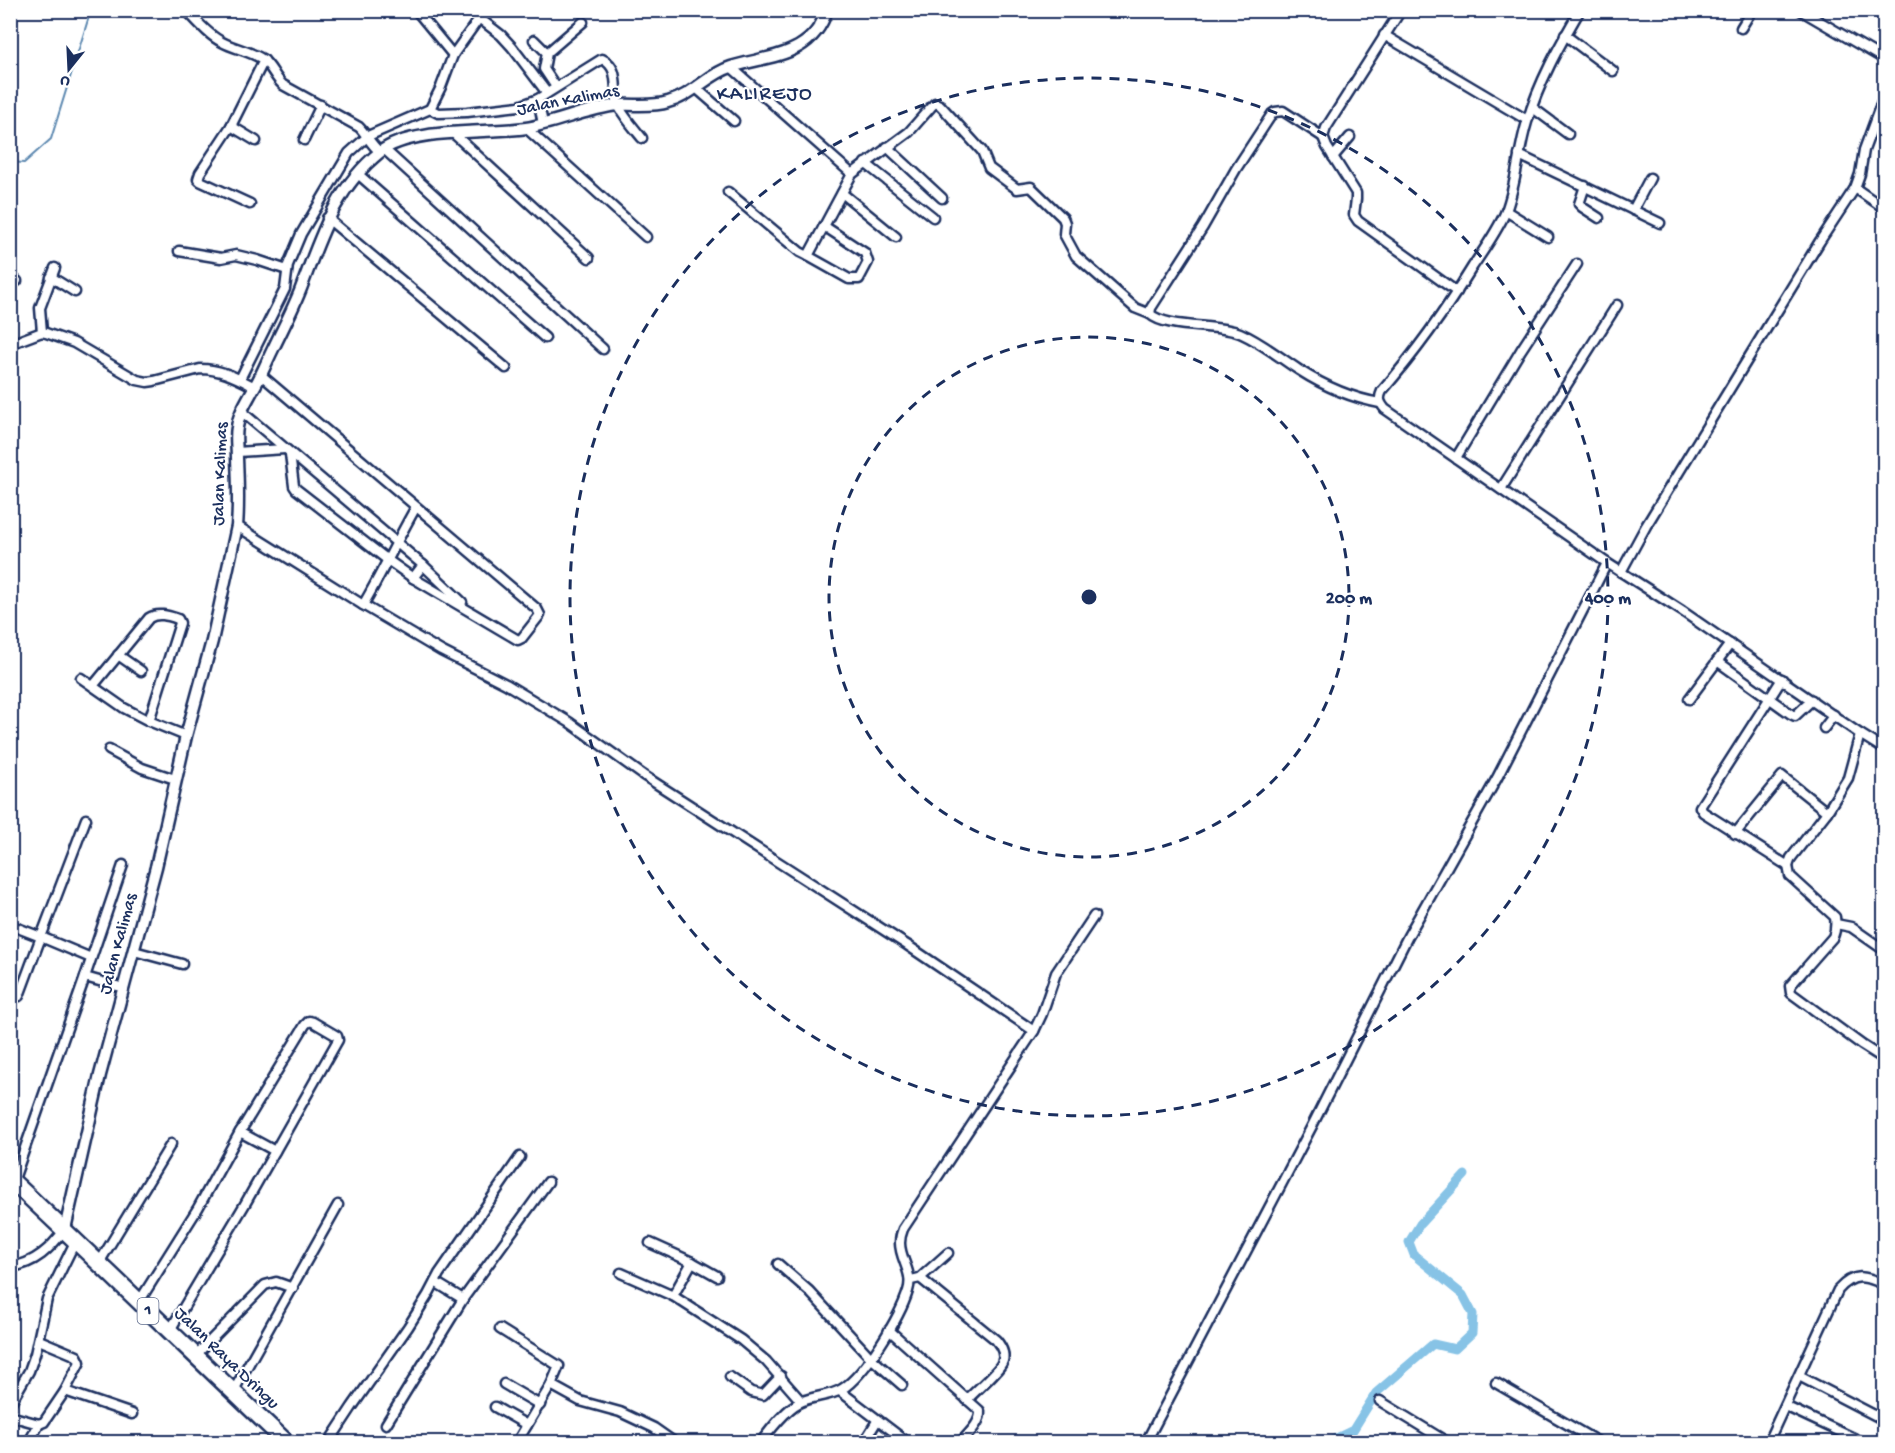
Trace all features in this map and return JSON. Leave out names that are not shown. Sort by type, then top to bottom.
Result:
[{"type":"highway","name":"Jalan Raya Dringu","points":[[12,1180],[286,1443]]},
{"type":"street","points":[[186,10],[220,41],[264,60],[275,78],[283,85],[359,127],[375,145],[603,349]]},
{"type":"street","points":[[416,10],[453,55]]},
{"type":"street","points":[[1323,137],[1326,128],[1401,10]]},
{"type":"street","points":[[1580,10],[1544,77],[1527,120],[1506,211],[1457,292],[1411,357],[1382,391],[1379,396],[1380,403],[1385,409],[1607,563],[1682,611],[1866,737],[1883,745]]},
{"type":"street","points":[[1741,28],[1752,10]]},
{"type":"street","points":[[1800,10],[1884,59]]},
{"type":"street","points":[[10,344],[42,332],[74,344],[137,380],[154,381],[200,369],[216,371],[247,383],[285,289],[287,270],[300,234],[349,153],[375,145],[430,109],[453,55],[482,14],[512,47],[547,93]]},
{"type":"street","name":"Jalan Kalimas","points":[[70,1235],[100,1075],[156,867],[175,779],[212,641],[237,526],[239,510],[235,438],[247,383],[261,375],[299,292],[327,218],[375,145],[453,133],[526,128],[617,100],[652,105],[668,103],[683,97],[719,72],[793,50],[810,38],[825,14]]},
{"type":"street","points":[[556,87],[544,69],[547,53],[583,22]]},
{"type":"street","points":[[1384,35],[1527,120]]},
{"type":"street","points":[[1565,35],[1613,71]]},
{"type":"street","points":[[534,40],[547,53]]},
{"type":"street","points":[[430,109],[438,113],[519,106],[538,99],[602,59],[607,61],[613,71],[617,100],[642,138]]},
{"type":"street","points":[[250,204],[198,179],[231,126],[264,60]]},
{"type":"street","points":[[731,67],[852,174]]},
{"type":"street","points":[[696,88],[734,121]]},
{"type":"street","points":[[1621,572],[1646,526],[1792,286],[1855,188],[1864,150],[1884,96]]},
{"type":"street","points":[[538,99],[543,122]]},
{"type":"street","points":[[808,256],[852,174],[909,132],[935,103],[940,105],[982,151],[989,168],[1017,189],[1028,186],[1035,189],[1063,218],[1064,234],[1076,256],[1135,308],[1155,318],[1237,332],[1254,340],[1327,387],[1380,403]]},
{"type":"street","points":[[304,140],[321,105]]},
{"type":"street","points":[[1533,108],[1568,134]]},
{"type":"street","points":[[1150,314],[1151,308],[1272,114],[1283,111],[1323,137],[1356,193],[1354,215],[1358,221],[1457,292]]},
{"type":"street","points":[[231,126],[256,141]]},
{"type":"street","points":[[526,128],[646,237]]},
{"type":"street","points":[[453,133],[589,258]]},
{"type":"street","points":[[1334,157],[1350,136]]},
{"type":"street","points":[[887,147],[942,198]]},
{"type":"street","points":[[1519,155],[1660,223]]},
{"type":"street","points":[[865,163],[933,218]]},
{"type":"street","points":[[358,174],[545,338]]},
{"type":"street","points":[[1633,210],[1650,178]]},
{"type":"street","points":[[1585,186],[1579,204],[1599,218]]},
{"type":"street","points":[[1855,188],[1884,208]]},
{"type":"street","points":[[728,192],[800,252],[849,279],[859,279],[868,262],[865,253],[824,226]]},
{"type":"street","points":[[842,193],[896,237]]},
{"type":"street","points":[[1506,211],[1548,237]]},
{"type":"street","points":[[327,218],[506,368]]},
{"type":"street","points":[[179,251],[221,258],[236,255],[287,270]]},
{"type":"street","points":[[1456,458],[1521,350],[1577,264]]},
{"type":"street","points":[[42,332],[40,308],[53,273],[75,292]]},
{"type":"street","points":[[1502,489],[1617,305]]},
{"type":"street","points":[[261,375],[537,609],[540,615],[519,640],[413,578],[296,489],[288,451]]},
{"type":"street","points":[[241,411],[423,565],[472,612]]},
{"type":"street","points":[[237,452],[288,451]]},
{"type":"street","points":[[363,605],[416,507]]},
{"type":"street","points":[[237,526],[363,605],[441,651],[506,684],[569,722],[644,776],[908,945],[1034,1031]]},
{"type":"street","points":[[1146,1443],[1408,936],[1497,778],[1607,563]]},
{"type":"street","points":[[413,578],[423,565]]},
{"type":"street","points":[[93,686],[154,615],[176,618],[180,621],[149,721]]},
{"type":"street","points":[[1689,699],[1730,644]]},
{"type":"street","points":[[118,655],[141,671]]},
{"type":"street","points":[[1717,661],[1768,700],[1795,716],[1812,700]]},
{"type":"street","points":[[81,678],[124,708],[186,736]]},
{"type":"street","points":[[1782,679],[1700,807],[1702,812],[1788,866]]},
{"type":"street","points":[[1824,728],[1834,715]]},
{"type":"street","points":[[1866,737],[1848,778],[1827,812],[1791,858],[1788,866],[1790,876],[1835,917],[1836,924],[1833,937],[1790,986],[1790,990],[1791,993],[1884,1059]]},
{"type":"street","points":[[109,750],[142,768],[175,779]]},
{"type":"street","points":[[1735,834],[1782,777],[1827,812]]},
{"type":"street","points":[[19,996],[86,819]]},
{"type":"street","points":[[12,1180],[123,865]]},
{"type":"street","points":[[760,1443],[792,1407],[801,1401],[840,1391],[850,1384],[862,1372],[889,1330],[908,1292],[911,1280],[900,1243],[907,1222],[1034,1031],[1056,973],[1094,916]]},
{"type":"street","points":[[1836,924],[1851,927],[1884,950]]},
{"type":"street","points":[[10,925],[91,957]]},
{"type":"street","points":[[135,951],[182,964]]},
{"type":"street","points":[[85,978],[124,988]]},
{"type":"street","points":[[139,1302],[198,1208],[240,1132],[305,1025],[309,1021],[313,1022],[337,1036],[338,1040],[275,1151],[169,1332]]},
{"type":"street","points":[[240,1132],[275,1151]]},
{"type":"street","points":[[99,1263],[171,1144]]},
{"type":"street","points":[[329,1443],[408,1327],[466,1234],[520,1157]]},
{"type":"street","points":[[386,1424],[463,1299],[548,1182]]},
{"type":"street","points":[[233,1392],[338,1205]]},
{"type":"street","points":[[10,1267],[39,1257],[54,1244],[70,1235]]},
{"type":"street","points":[[10,1404],[29,1371],[39,1340],[47,1299],[70,1235]]},
{"type":"street","points":[[650,1243],[717,1276]]},
{"type":"street","points":[[911,1280],[920,1278],[948,1253]]},
{"type":"street","points":[[673,1296],[692,1262]]},
{"type":"street","points":[[778,1264],[809,1292],[871,1358],[902,1385]]},
{"type":"street","points":[[621,1273],[673,1296],[741,1340],[781,1376],[801,1401]]},
{"type":"street","points":[[1768,1443],[1789,1408],[1803,1378],[1838,1290],[1847,1281],[1865,1276],[1884,1284]]},
{"type":"street","points":[[920,1278],[1002,1347],[1004,1356],[1001,1365],[967,1400]]},
{"type":"street","points":[[195,1356],[265,1285],[276,1282],[293,1288]]},
{"type":"street","points":[[435,1282],[463,1299]]},
{"type":"street","points":[[500,1329],[559,1366],[551,1385],[517,1443]]},
{"type":"street","points":[[889,1330],[980,1411],[980,1417],[961,1443]]},
{"type":"street","points":[[29,1443],[39,1424],[49,1417],[80,1362],[77,1356],[39,1340]]},
{"type":"street","points":[[730,1377],[751,1392],[763,1395],[781,1376]]},
{"type":"street","points":[[1803,1378],[1884,1420]]},
{"type":"street","points":[[1496,1383],[1598,1443]]},
{"type":"street","points":[[504,1384],[540,1405]]},
{"type":"street","points":[[551,1385],[580,1401],[620,1412],[654,1428],[674,1443]]},
{"type":"street","points":[[65,1391],[132,1414]]},
{"type":"street","points":[[840,1391],[907,1443]]},
{"type":"street","points":[[1380,1401],[1447,1443]]},
{"type":"street","points":[[495,1407],[527,1425]]},
{"type":"street","points":[[1789,1408],[1862,1443]]},
{"type":"street","points":[[10,1416],[39,1424]]},
{"type":"street","points":[[864,1443],[877,1421]]},
{"type":"waterway","points":[[10,162],[24,163],[51,139],[91,10]]},
{"type":"waterway","points":[[1328,1442],[1353,1430],[1376,1393],[1433,1344],[1455,1349],[1472,1333],[1473,1314],[1463,1295],[1414,1255],[1409,1242],[1420,1224],[1465,1175]]},
{"type":"district","name":"KALIREJO","points":[[765,95]]}]
